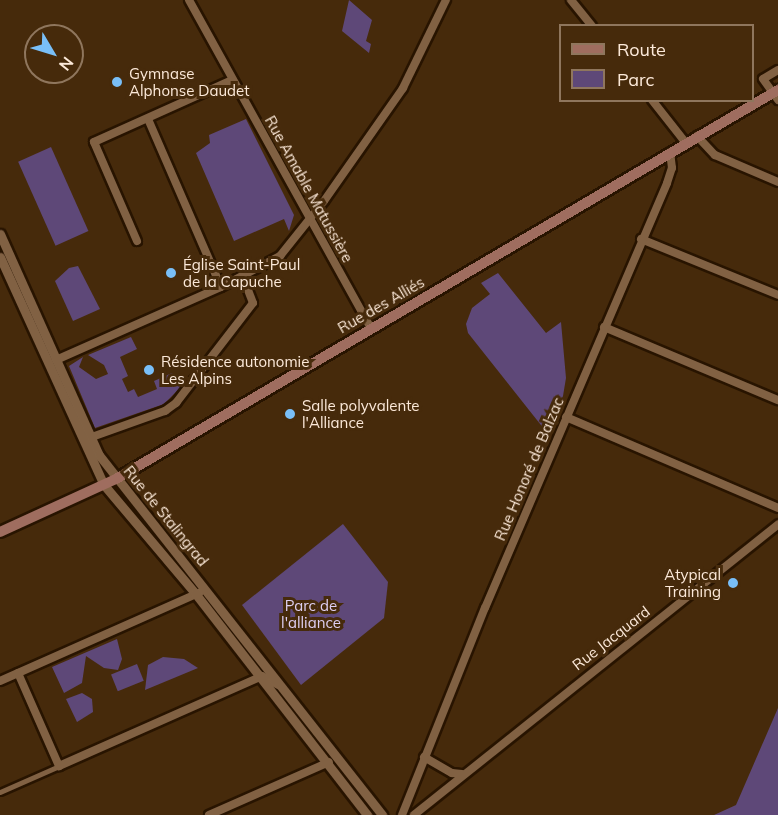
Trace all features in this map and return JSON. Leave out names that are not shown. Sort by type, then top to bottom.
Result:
[{"type":"main road","name":"Rue des Alliés","points":[[0,532],[116,479],[697,136],[776,95]]},
{"type":"street","name":"Rue Amable Matussière","points":[[189,0],[371,328]]},
{"type":"street","points":[[56,360],[243,277],[280,256],[403,88],[446,0]]},
{"type":"street","points":[[571,0],[590,24]]},
{"type":"street","name":"Rue des Alliés","points":[[776,95],[763,79],[778,70]]},
{"type":"street","points":[[137,241],[94,141],[232,80]]},
{"type":"street","points":[[654,102],[686,143]]},
{"type":"street","points":[[148,118],[221,287]]},
{"type":"street","points":[[697,136],[715,155],[778,182]]},
{"type":"street","name":"Rue Honoré de Balzac","points":[[402,815],[566,417],[672,168],[670,152]]},
{"type":"street","name":"Rue de Stalingrad","points":[[0,234],[89,438],[116,479],[196,576],[200,593],[368,815]]},
{"type":"street","points":[[641,239],[778,295]]},
{"type":"street","name":"Rue de Stalingrad","points":[[0,256],[104,485],[279,685],[382,815]]},
{"type":"street","points":[[89,438],[165,411],[176,403],[253,303],[243,277]]},
{"type":"street","points":[[604,327],[778,400]]},
{"type":"street","points":[[566,417],[778,508]]},
{"type":"street","name":"Rue Jacquard","points":[[414,815],[462,774],[778,524]]},
{"type":"street","points":[[0,681],[200,593]]},
{"type":"street","points":[[18,673],[58,766]]},
{"type":"street","points":[[0,792],[262,676],[279,685]]},
{"type":"street","points":[[424,758],[452,773],[462,774]]},
{"type":"street","points":[[209,815],[329,762]]},
{"type":"street","name":"Rue Honoré de Balzac","points":[[409,815],[410,798]]},
{"type":"green space","points":[[349,0],[372,20],[366,41],[371,44],[369,53],[342,31]]},
{"type":"green space","points":[[246,119],[294,215],[289,231],[284,219],[234,241],[196,153],[210,143],[209,135]]},
{"type":"green space","points":[[51,147],[88,231],[56,246],[18,162]]},
{"type":"green space","points":[[78,266],[100,309],[73,321],[55,281],[69,268]]},
{"type":"green space","points":[[498,273],[546,333],[561,322],[566,378],[563,396],[548,434],[468,333],[466,324],[472,308],[490,294],[481,283]]},
{"type":"green space","points":[[131,337],[137,349],[120,357],[128,376],[122,379],[128,392],[134,389],[138,397],[157,389],[154,381],[172,373],[189,379],[164,404],[95,428],[69,366],[83,357],[79,367],[96,379],[108,374],[104,365],[88,355]]},
{"type":"green space","name":"Parc de l'alliance","points":[[343,524],[388,582],[384,618],[301,685],[242,605]]},
{"type":"green space","points":[[117,639],[122,659],[118,670],[104,668],[86,656],[82,683],[64,693],[52,667]]},
{"type":"green space","points":[[163,657],[184,659],[198,668],[145,690],[148,665]]},
{"type":"green space","points":[[137,664],[144,681],[118,691],[111,674]]},
{"type":"green space","points":[[82,693],[92,699],[93,712],[77,722],[66,699]]},
{"type":"green space","points":[[778,708],[778,815],[714,815],[736,805]]},
{"type":"place","name":"Gymnase Alphonse Daudet","points":[[117,82]]},
{"type":"place","name":"Église Saint-Paul de la Capuche","points":[[171,273]]},
{"type":"place","name":"Résidence autonomie Les Alpins","points":[[149,370]]},
{"type":"place","name":"Salle polyvalente l'Alliance","points":[[290,414]]},
{"type":"place","name":"Atypical Training","points":[[733,583]]}]
